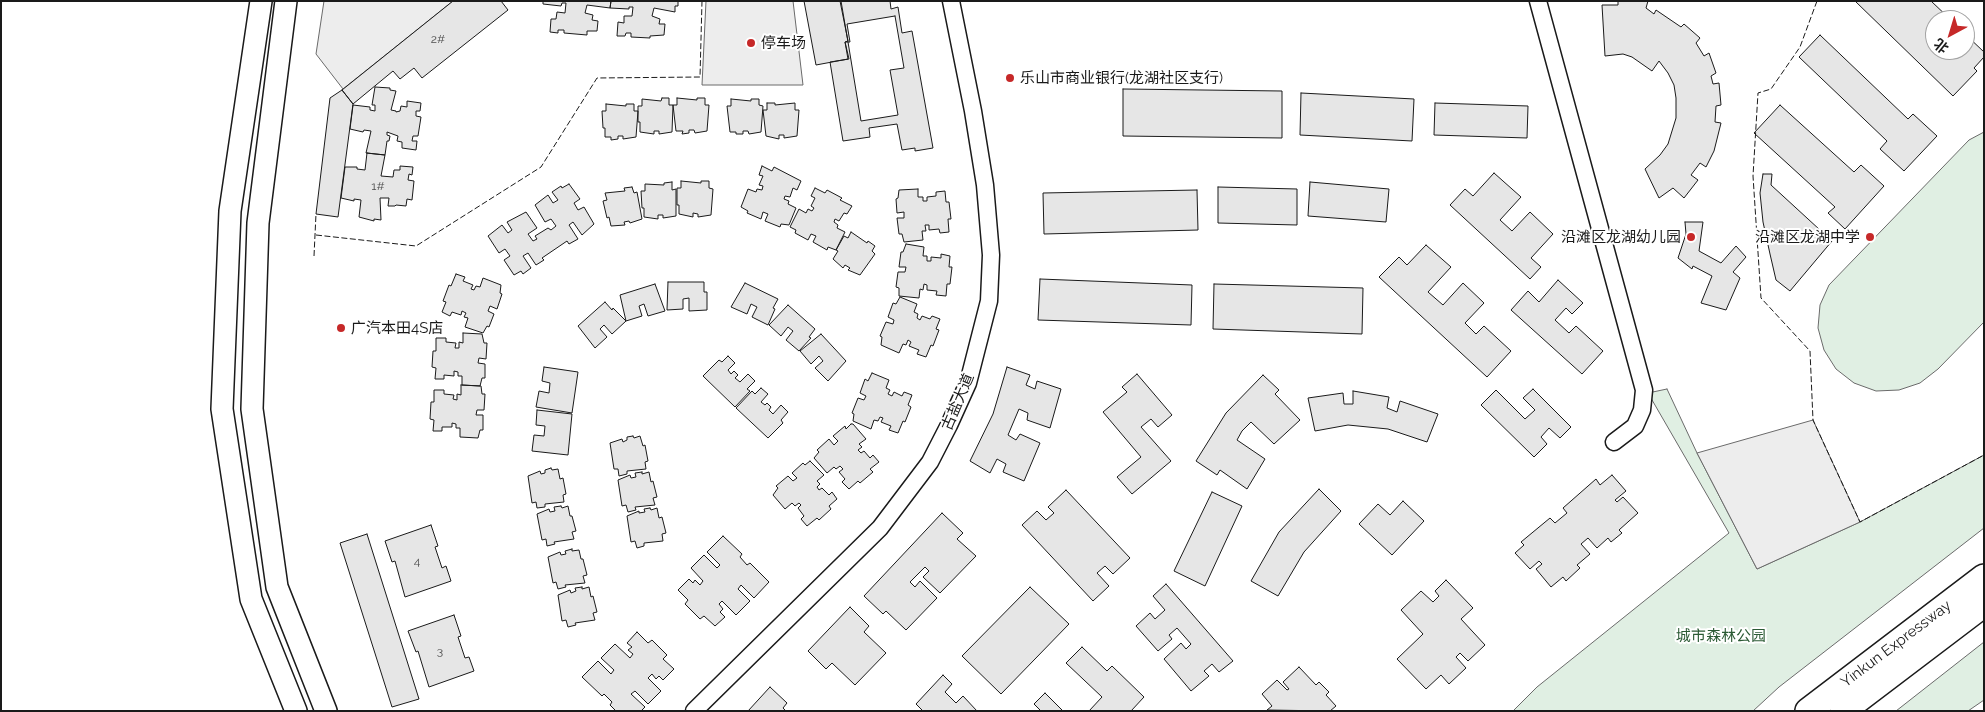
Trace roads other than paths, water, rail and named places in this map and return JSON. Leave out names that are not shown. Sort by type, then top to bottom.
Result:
[{"type":"highway","name":"Yinkun Expressway","points":[[1808,711],[1984,577]]},
{"type":"highway","name":"Yinkun Expressway","points":[[1843,711],[1984,604]]},
{"type":"main road","points":[[261,1],[230,211],[222,409],[251,599],[296,711]]},
{"type":"main road","points":[[286,1],[258,223],[252,409],[277,587],[326,711]]},
{"type":"street","name":"古盐大道","points":[[694,711],[880,528],[930,462],[950,425],[968,383],[989,301],[991,255],[985,185],[973,111],[951,1]]},
{"type":"street","points":[[1538,1],[1644,390],[1642,410],[1635,426],[1614,442]]},
{"type":"place","name":"停车场","points":[[751,43]]},
{"type":"place","name":"乐山市商业银行(龙湖社区支行)","points":[[1010,78]]},
{"type":"place","name":"沿滩区龙湖幼儿园","points":[[1691,237]]},
{"type":"place","name":"沿滩区龙湖中学","points":[[1870,237]]},
{"type":"place","name":"广汽本田4S店","points":[[341,328]]},
{"type":"park label","name":"城市森林公园","points":[[1721,636]]}]
